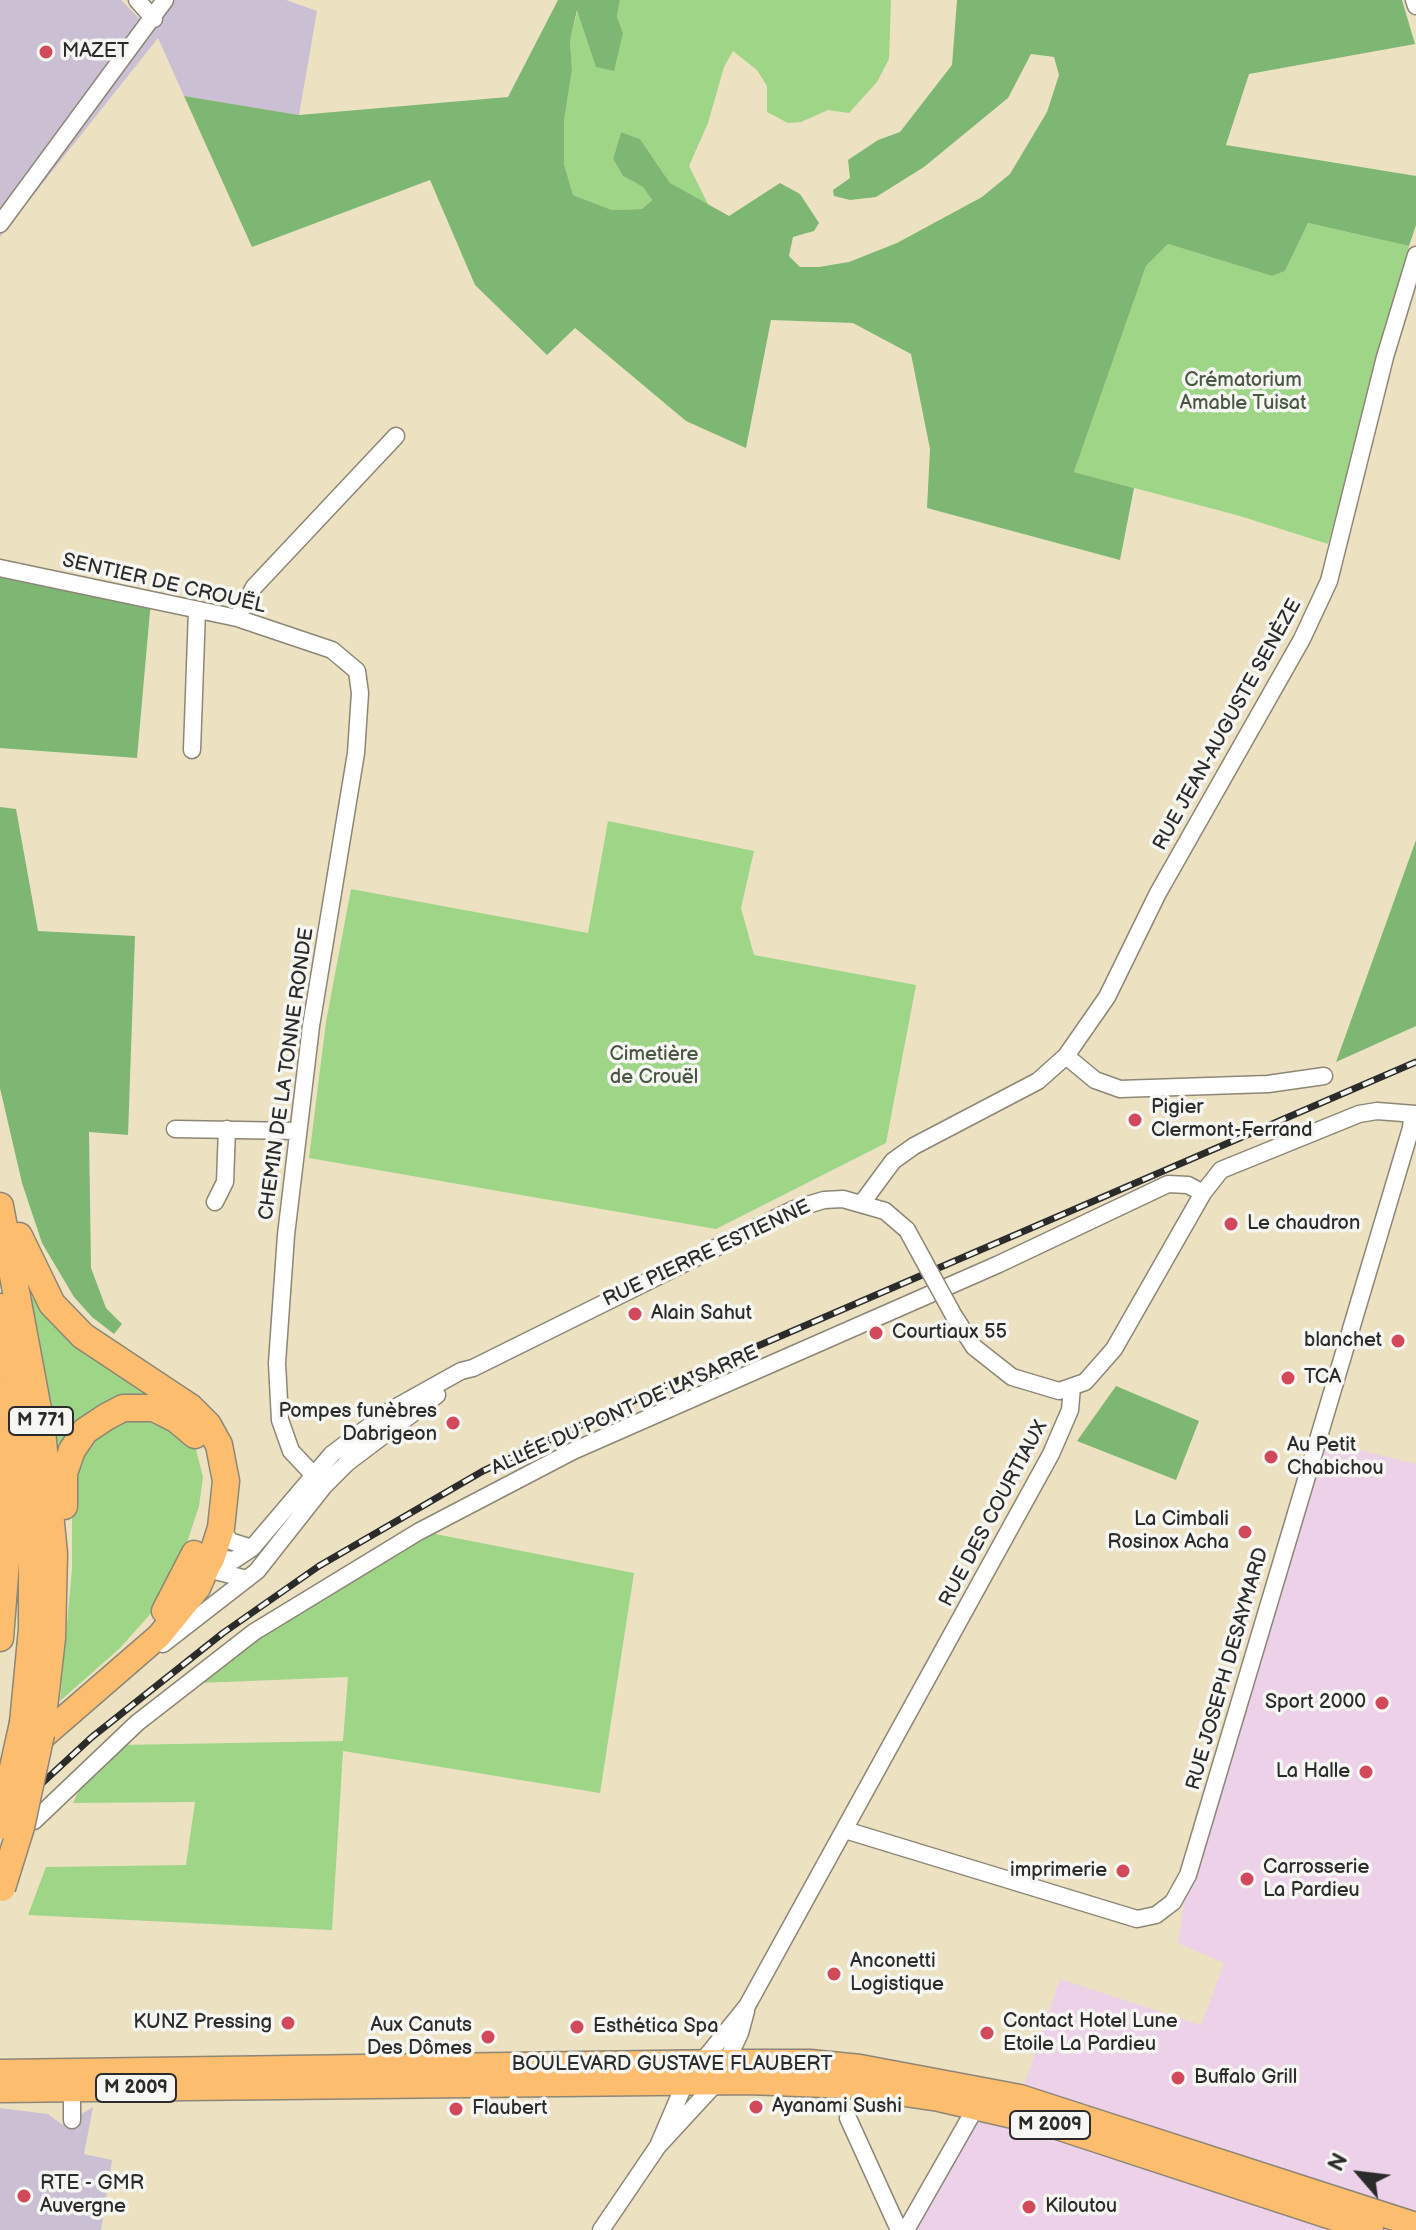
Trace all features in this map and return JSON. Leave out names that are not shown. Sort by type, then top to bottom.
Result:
[{"type":"highway","points":[[0,1188],[26,1256],[52,1304],[83,1336],[190,1407],[208,1425],[224,1463],[221,1528],[201,1562]]},
{"type":"highway","name":"M 771","points":[[0,1206],[42,1431],[54,1554],[47,1697],[35,1769],[1,1891]]},
{"type":"highway","name":"M 771","points":[[0,1307],[26,1452],[32,1511],[32,1629],[23,1723],[0,1826]]},
{"type":"highway","points":[[0,1384],[7,1474],[6,1562],[0,1638]]},
{"type":"highway","points":[[52,1638],[63,1602],[64,1473],[72,1450],[85,1431],[123,1408],[154,1408],[176,1419],[197,1437],[208,1462],[210,1488],[201,1562]]},
{"type":"main road","name":"RUE PIERRE ESTIENNE","points":[[0,1774],[12,1753],[98,1688],[171,1623],[201,1562]]},
{"type":"main road","name":"BOULEVARD GUSTAVE FLAUBERT","points":[[0,2072],[700,2062],[722,2072],[850,2086],[976,2107],[1048,2124],[1371,2230]]},
{"type":"main road","name":"BOULEVARD GUSTAVE FLAUBERT","points":[[0,2090],[685,2083],[760,2062],[860,2067],[1020,2097],[1416,2225]]},
{"type":"street","points":[[137,0],[154,19]]},
{"type":"street","points":[[0,224],[154,19],[165,0]]},
{"type":"street","points":[[1414,0],[1416,6]]},
{"type":"street","name":"RUE JEAN-AUGUSTE SENÈZE","points":[[1066,1056],[1107,997],[1158,893],[1305,634],[1329,581],[1388,344],[1416,255]]},
{"type":"street","points":[[237,618],[254,587],[396,436]]},
{"type":"street","name":"SENTIER DE CROUËL","points":[[0,568],[237,618],[332,650],[357,671]]},
{"type":"street","points":[[192,750],[197,610]]},
{"type":"street","name":"CHEMIN DE LA TONNE RONDE","points":[[318,1480],[291,1451],[280,1420],[276,1395],[286,1235],[311,1026],[356,753],[360,693],[357,671]]},
{"type":"street","points":[[1324,1076],[1253,1085],[1120,1089],[1095,1080],[1066,1056],[1017,1094],[914,1146],[893,1161],[862,1203],[885,1211],[907,1230],[974,1347],[1012,1377],[1046,1390],[1072,1387],[1092,1375],[1114,1349],[1203,1193],[1221,1170],[1359,1114],[1377,1111],[1414,1114]]},
{"type":"street","name":"RUE JOSEPH DESAYMARD","points":[[845,1830],[1137,1919],[1156,1915],[1173,1902],[1188,1875],[1414,1114]]},
{"type":"street","points":[[175,1129],[298,1131]]},
{"type":"street","points":[[215,1202],[225,1182],[227,1129]]},
{"type":"street","name":"ALLÉE DU PONT DE LA SARRE","points":[[34,1821],[137,1723],[254,1632],[452,1513],[573,1451],[999,1264],[1168,1184],[1188,1185],[1203,1193]]},
{"type":"street","name":"RUE PIERRE ESTIENNE","points":[[252,1548],[318,1480],[353,1436],[391,1410],[461,1371],[473,1368],[794,1209],[824,1200],[862,1203]]},
{"type":"street","name":"RUE DES COURTIAUX","points":[[658,2146],[685,2083],[747,2006],[1051,1454],[1070,1410],[1072,1387]]},
{"type":"street","name":"RUE PIERRE ESTIENNE","points":[[98,1688],[117,1683],[247,1579],[270,1557],[318,1480]]},
{"type":"street","points":[[221,1528],[230,1541],[252,1548]]},
{"type":"street","points":[[201,1562],[234,1560],[252,1548]]},
{"type":"street","points":[[201,1562],[247,1579]]},
{"type":"street","points":[[601,2230],[658,2146],[722,2072],[740,2033],[747,2006]]},
{"type":"street","points":[[740,2033],[760,2062]]},
{"type":"street","points":[[649,2082],[663,2099],[669,2118]]},
{"type":"street","points":[[72,2090],[72,2120]]},
{"type":"street","points":[[906,2230],[976,2107]]},
{"type":"street","points":[[848,2118],[899,2230]]},
{"type":"shaded area","points":[[0,0],[121,0],[146,25],[162,0],[286,0],[317,11],[299,115],[184,96],[158,38],[0,237]]},
{"type":"shaded area","points":[[1314,1439],[1416,1464],[1416,2230],[906,2230],[976,2107],[1014,2115],[1060,1979],[1201,2025],[1224,1963],[1178,1943],[1188,1876]]},
{"type":"shaded area","points":[[93,2107],[84,2154],[112,2160],[101,2230],[0,2230],[0,2108],[48,2114],[63,2125]]},
{"type":"green space","points":[[558,0],[620,0],[617,17],[623,33],[614,71],[596,67],[577,10],[570,41],[572,70],[564,121],[564,164],[573,195],[612,210],[642,209],[652,200],[643,187],[623,176],[613,159],[621,132],[640,139],[670,183],[729,216],[780,183],[800,194],[819,223],[814,231],[793,237],[789,256],[800,267],[819,267],[849,262],[897,243],[982,197],[1010,174],[1047,112],[1059,75],[1054,57],[1031,54],[1008,98],[924,167],[876,197],[850,200],[834,196],[833,190],[850,178],[848,160],[878,140],[900,132],[952,65],[957,0],[1402,0],[1415,44],[1249,74],[1226,145],[1416,176],[1416,225],[1409,246],[1308,223],[1285,271],[1272,276],[1168,244],[1146,266],[1074,472],[1134,488],[1120,560],[927,508],[930,449],[911,354],[853,323],[771,320],[746,448],[686,421],[575,328],[547,355],[475,285],[430,180],[252,247],[184,96],[299,115],[508,97]]},
{"type":"green space","points":[[620,0],[891,0],[889,59],[877,82],[849,113],[828,110],[801,122],[788,123],[767,112],[767,86],[757,70],[733,51],[724,67],[708,123],[689,166],[710,208],[670,183],[640,139],[621,132],[613,159],[623,176],[643,187],[652,200],[642,209],[612,210],[573,195],[564,164],[564,121],[572,70],[570,41],[578,8],[588,34],[623,33],[617,17]]},
{"type":"green space","name":"Crématorium Amable Tuisat","points":[[1308,223],[1409,246],[1328,544],[1240,516],[1074,472],[1146,266],[1168,244],[1272,276],[1285,271]]},
{"type":"green space","points":[[0,568],[151,600],[137,758],[0,748]]},
{"type":"green space","points":[[0,807],[16,809],[38,931],[135,936],[128,1135],[89,1132],[91,1268],[106,1308],[122,1324],[114,1334],[92,1317],[74,1297],[42,1243],[22,1183],[0,1088]]},
{"type":"green space","name":"Cimetière de Crouël","points":[[608,821],[754,851],[741,908],[754,955],[916,985],[886,1143],[716,1229],[309,1158],[326,1022],[351,889],[588,933]]},
{"type":"green space","points":[[1416,840],[1416,1026],[1336,1062]]},
{"type":"green space","points":[[39,1295],[176,1404],[145,1401],[58,1454],[31,1298]]},
{"type":"green space","points":[[1116,1386],[1199,1421],[1176,1480],[1077,1441]]},
{"type":"green space","points":[[117,1420],[162,1420],[187,1437],[196,1450],[203,1477],[199,1506],[181,1561],[161,1602],[120,1648],[60,1701],[72,1569],[72,1504],[81,1450]]},
{"type":"green space","points":[[430,1533],[634,1573],[600,1793],[343,1751],[332,1930],[28,1915],[46,1867],[186,1865],[195,1802],[73,1803],[86,1775],[121,1745],[343,1741],[348,1677],[199,1683],[250,1641]]},
{"type":"railway","points":[[0,1822],[92,1737],[223,1633],[319,1566],[483,1471],[665,1386],[1416,1062]]},
{"type":"place","name":"MAZET","points":[[46,52]]},
{"type":"place","name":"Pigier Clermont-Ferrand","points":[[1135,1120]]},
{"type":"place","name":"Le chaudron","points":[[1231,1224]]},
{"type":"place","name":"Alain Sahut","points":[[635,1314]]},
{"type":"place","name":"Courtiaux 55","points":[[876,1333]]},
{"type":"place","name":"blanchet","points":[[1398,1341]]},
{"type":"place","name":"TCA","points":[[1288,1378]]},
{"type":"place","name":"Pompes funèbres Dabrigeon","points":[[453,1423]]},
{"type":"place","name":"Au Petit Chabichou","points":[[1271,1457]]},
{"type":"place","name":"La Cimbali Rosinox Acha","points":[[1245,1532]]},
{"type":"place","name":"Sport 2000","points":[[1382,1703]]},
{"type":"place","name":"La Halle","points":[[1366,1772]]},
{"type":"place","name":"imprimerie","points":[[1123,1871]]},
{"type":"place","name":"Carrosserie La Pardieu","points":[[1247,1879]]},
{"type":"place","name":"Anconetti Logistique","points":[[834,1974]]},
{"type":"place","name":"KUNZ Pressing","points":[[288,2023]]},
{"type":"place","name":"Esthética Spa","points":[[577,2027]]},
{"type":"place","name":"Contact Hotel Lune Etoile La Pardieu","points":[[987,2033]]},
{"type":"place","name":"Aux Canuts Des Dômes","points":[[488,2037]]},
{"type":"place","name":"Buffalo Grill","points":[[1178,2078]]},
{"type":"place","name":"Ayanami Sushi","points":[[756,2107]]},
{"type":"place","name":"Flaubert","points":[[456,2109]]},
{"type":"place","name":"RTE - GMR Auvergne","points":[[24,2196]]},
{"type":"place","name":"Kiloutou","points":[[1029,2207]]}]
